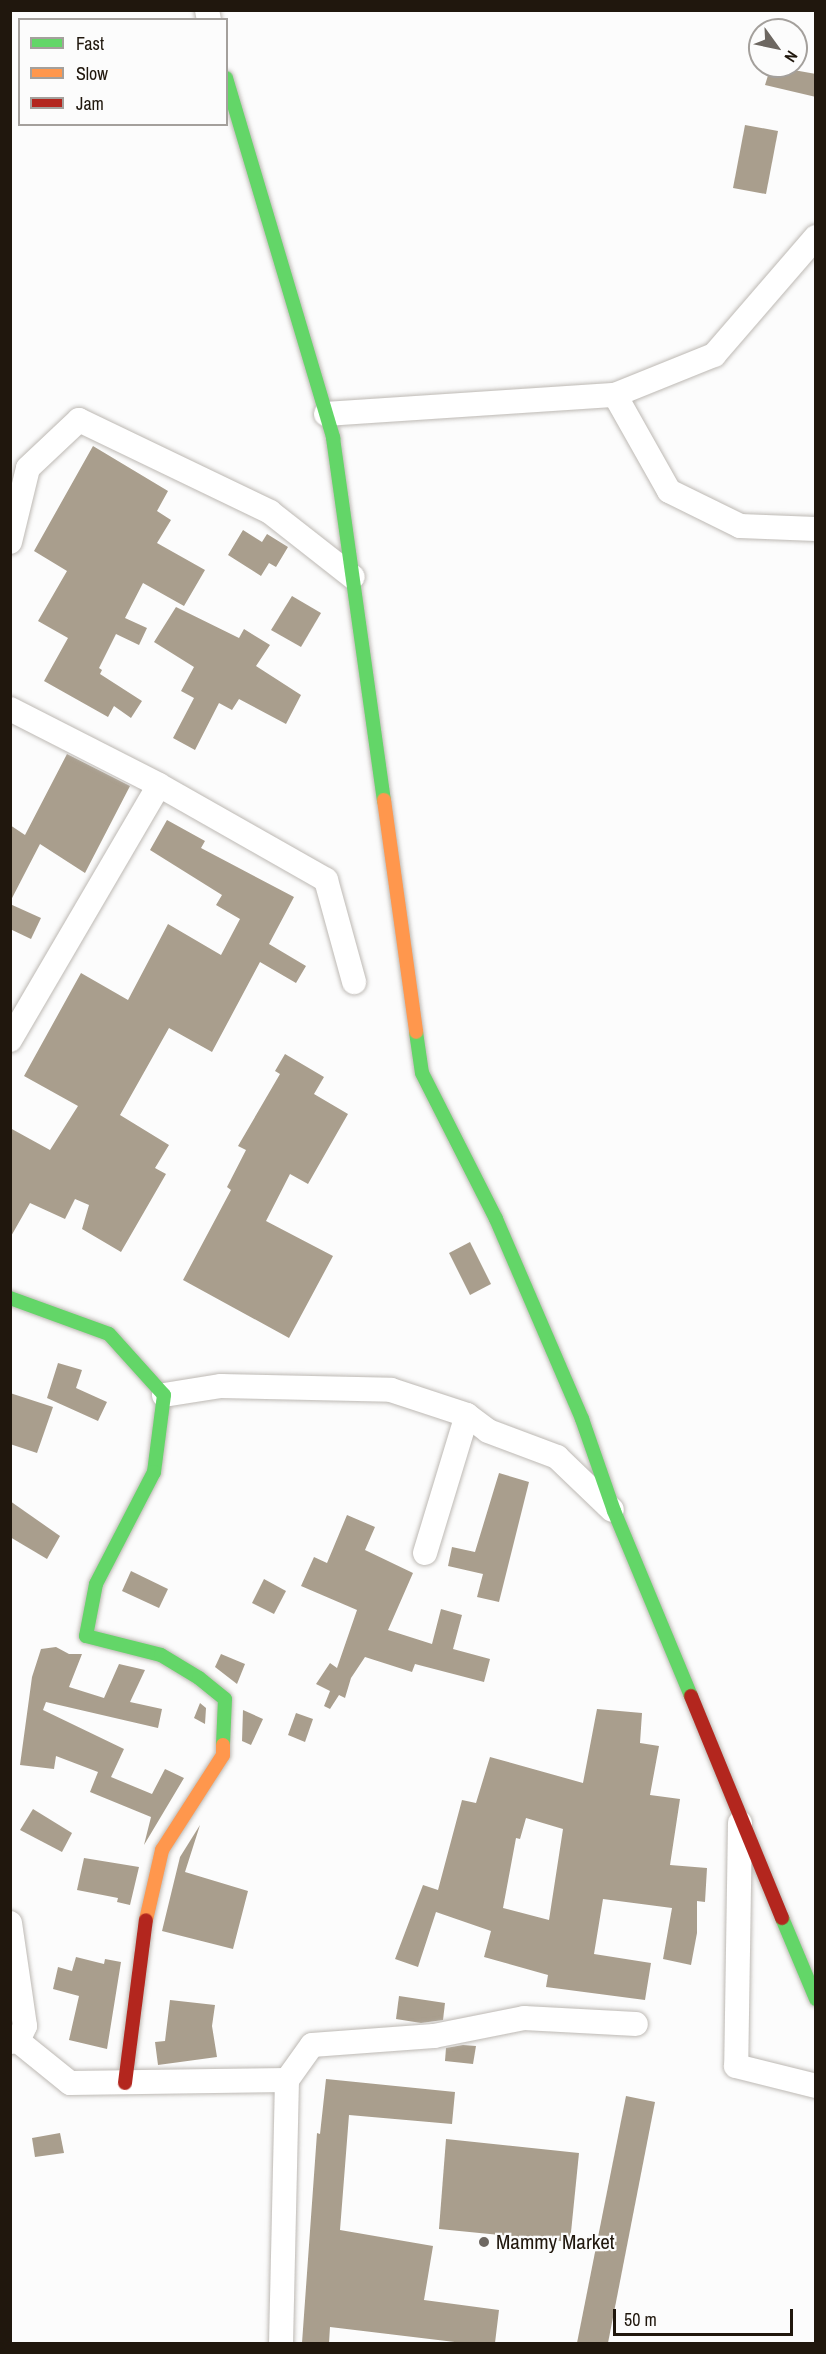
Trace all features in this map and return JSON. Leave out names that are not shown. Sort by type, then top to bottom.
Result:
[{"type":"street","points":[[228,85],[333,438],[422,1073],[501,1229],[582,1419],[614,1511],[816,1999]]},
{"type":"street","points":[[326,414],[615,395],[714,355],[816,237]]},
{"type":"street","points":[[615,395],[669,490],[740,526],[816,529]]},
{"type":"street","points":[[10,542],[19,464],[79,420],[270,512],[353,577]]},
{"type":"street","points":[[10,709],[159,785],[326,880],[354,982]]},
{"type":"street","points":[[10,1040],[159,785]]},
{"type":"street","points":[[10,1298],[109,1334],[164,1395],[154,1472],[96,1584],[86,1636],[161,1655],[200,1678],[225,1699],[223,1755],[162,1850],[143,1932],[125,2083]]},
{"type":"street","points":[[164,1395],[221,1386],[391,1390],[467,1415],[488,1431],[557,1457],[614,1511]]},
{"type":"street","points":[[425,1553],[467,1415]]},
{"type":"street","points":[[740,1818],[736,2066],[816,2086]]},
{"type":"street","points":[[10,1923],[25,2026],[14,2042],[70,2083],[287,2080]]},
{"type":"street","points":[[281,2343],[287,2080],[312,2045],[434,2036],[524,2018],[636,2024]]},
{"type":"building","points":[[808,73],[816,74],[816,97],[765,85],[767,78],[808,78]]},
{"type":"building","points":[[745,125],[778,131],[766,194],[733,188]]},
{"type":"building","points":[[93,446],[168,491],[157,511],[171,520],[157,543],[205,570],[184,606],[143,583],[125,618],[147,628],[139,645],[116,634],[99,668],[102,670],[100,674],[142,701],[131,718],[114,706],[108,717],[44,681],[68,638],[38,621],[67,571],[34,551]]},
{"type":"building","points":[[243,530],[262,542],[267,534],[288,547],[276,567],[269,563],[261,576],[228,555]]},
{"type":"building","points":[[292,596],[321,613],[301,647],[271,630]]},
{"type":"building","points":[[176,607],[239,638],[244,629],[270,645],[256,666],[301,695],[286,724],[239,699],[232,710],[219,703],[195,750],[173,738],[194,698],[181,691],[194,667],[154,642]]},
{"type":"building","points":[[67,754],[130,786],[85,873],[40,844],[10,902],[10,825],[25,835]]},
{"type":"building","points":[[167,820],[205,841],[201,848],[294,897],[269,944],[306,966],[296,983],[260,962],[212,1052],[169,1028],[120,1115],[169,1145],[155,1168],[166,1174],[121,1252],[82,1229],[89,1205],[75,1199],[65,1219],[30,1203],[10,1238],[10,1128],[50,1150],[78,1106],[24,1076],[81,973],[128,1000],[168,924],[221,955],[240,919],[216,905],[222,895],[150,850]]},
{"type":"building","points":[[10,904],[41,918],[31,939],[10,929]]},
{"type":"building","points":[[285,1054],[324,1077],[314,1094],[348,1114],[308,1184],[290,1174],[266,1221],[333,1256],[289,1338],[183,1280],[231,1190],[227,1187],[246,1150],[238,1146],[280,1074],[275,1071]]},
{"type":"building","points":[[470,1242],[491,1284],[470,1295],[449,1253]]},
{"type":"building","points":[[58,1363],[82,1370],[76,1388],[107,1402],[98,1421],[47,1398]]},
{"type":"building","points":[[10,1393],[53,1407],[37,1453],[10,1444]]},
{"type":"building","points":[[499,1473],[529,1482],[499,1602],[477,1597],[483,1574],[448,1566],[452,1547],[475,1552]]},
{"type":"building","points":[[10,1501],[60,1536],[47,1559],[10,1537]]},
{"type":"building","points":[[347,1515],[375,1527],[365,1550],[413,1573],[388,1630],[432,1644],[441,1609],[462,1615],[453,1649],[490,1659],[484,1682],[415,1664],[412,1672],[365,1657],[351,1678],[345,1698],[339,1695],[330,1709],[324,1706],[330,1691],[316,1684],[330,1663],[337,1668],[357,1610],[301,1586],[314,1557],[327,1563]]},
{"type":"building","points":[[131,1571],[168,1589],[159,1608],[122,1591]]},
{"type":"building","points":[[264,1579],[286,1591],[274,1614],[252,1603]]},
{"type":"building","points":[[56,1647],[69,1654],[82,1654],[69,1687],[104,1698],[119,1664],[145,1670],[130,1702],[162,1709],[158,1728],[46,1702],[43,1710],[124,1749],[111,1777],[152,1794],[165,1769],[184,1778],[144,1845],[151,1817],[90,1792],[98,1772],[56,1756],[54,1769],[20,1765],[32,1677],[41,1649]]},
{"type":"building","points":[[221,1654],[245,1664],[237,1684],[215,1667]]},
{"type":"building","points":[[200,1703],[206,1708],[205,1724],[194,1718]]},
{"type":"building","points":[[597,1709],[642,1713],[640,1743],[659,1746],[650,1795],[680,1799],[670,1865],[707,1868],[705,1902],[697,1901],[697,1933],[691,1965],[663,1959],[672,1908],[603,1899],[594,1954],[651,1963],[645,2000],[546,1987],[548,1975],[484,1957],[491,1931],[436,1912],[418,1967],[395,1959],[423,1885],[438,1890],[462,1800],[476,1803],[490,1757],[583,1783]],"holes":[[[526,1818],[563,1829],[549,1920],[503,1908],[516,1838],[520,1839]]]},
{"type":"building","points":[[243,1710],[263,1719],[251,1745],[242,1741]]},
{"type":"building","points":[[296,1713],[313,1719],[305,1742],[288,1735]]},
{"type":"building","points":[[33,1809],[72,1833],[62,1852],[20,1830]]},
{"type":"building","points":[[200,1825],[185,1872],[248,1891],[233,1949],[162,1931],[180,1857]]},
{"type":"building","points":[[84,1858],[139,1867],[130,1905],[117,1902],[118,1898],[77,1890]]},
{"type":"building","points":[[76,1957],[104,1964],[105,1959],[121,1962],[107,2049],[69,2040],[79,1996],[53,1989],[58,1967],[72,1971]]},
{"type":"building","points":[[399,1996],[445,2003],[443,2020],[421,2023],[396,2019]]},
{"type":"building","points":[[170,2000],[215,2005],[212,2026],[217,2057],[158,2065],[155,2042],[165,2041]]},
{"type":"building","points":[[463,2045],[476,2046],[473,2064],[445,2061],[446,2048]]},
{"type":"building","points":[[326,2079],[455,2092],[452,2124],[349,2115],[340,2230],[433,2246],[424,2300],[499,2310],[495,2343],[463,2343],[330,2327],[329,2343],[302,2343],[317,2133],[320,2134]]},
{"type":"building","points":[[626,2096],[655,2102],[608,2343],[577,2343]]},
{"type":"building","points":[[60,2133],[64,2153],[35,2157],[32,2138]]},
{"type":"building","points":[[446,2139],[579,2153],[570,2242],[439,2229]]},
{"type":"traffic: fast","points":[[228,85],[333,438],[384,800]]},
{"type":"traffic: fast","points":[[416,1032],[422,1073],[496,1219],[582,1419],[614,1511],[691,1696]]},
{"type":"traffic: fast","points":[[10,1298],[109,1334],[164,1395],[154,1472],[96,1584],[86,1636],[161,1655],[199,1678],[225,1699],[223,1745]]},
{"type":"traffic: fast","points":[[782,1918],[816,1999]]},
{"type":"traffic: slow","points":[[384,800],[416,1032]]},
{"type":"traffic: slow","points":[[146,1920],[162,1850],[223,1755],[223,1745]]},
{"type":"traffic: jam","points":[[691,1696],[782,1918]]},
{"type":"traffic: jam","points":[[125,2083],[146,1920]]},
{"type":"place","name":"Mammy Market","points":[[484,2242]]}]
